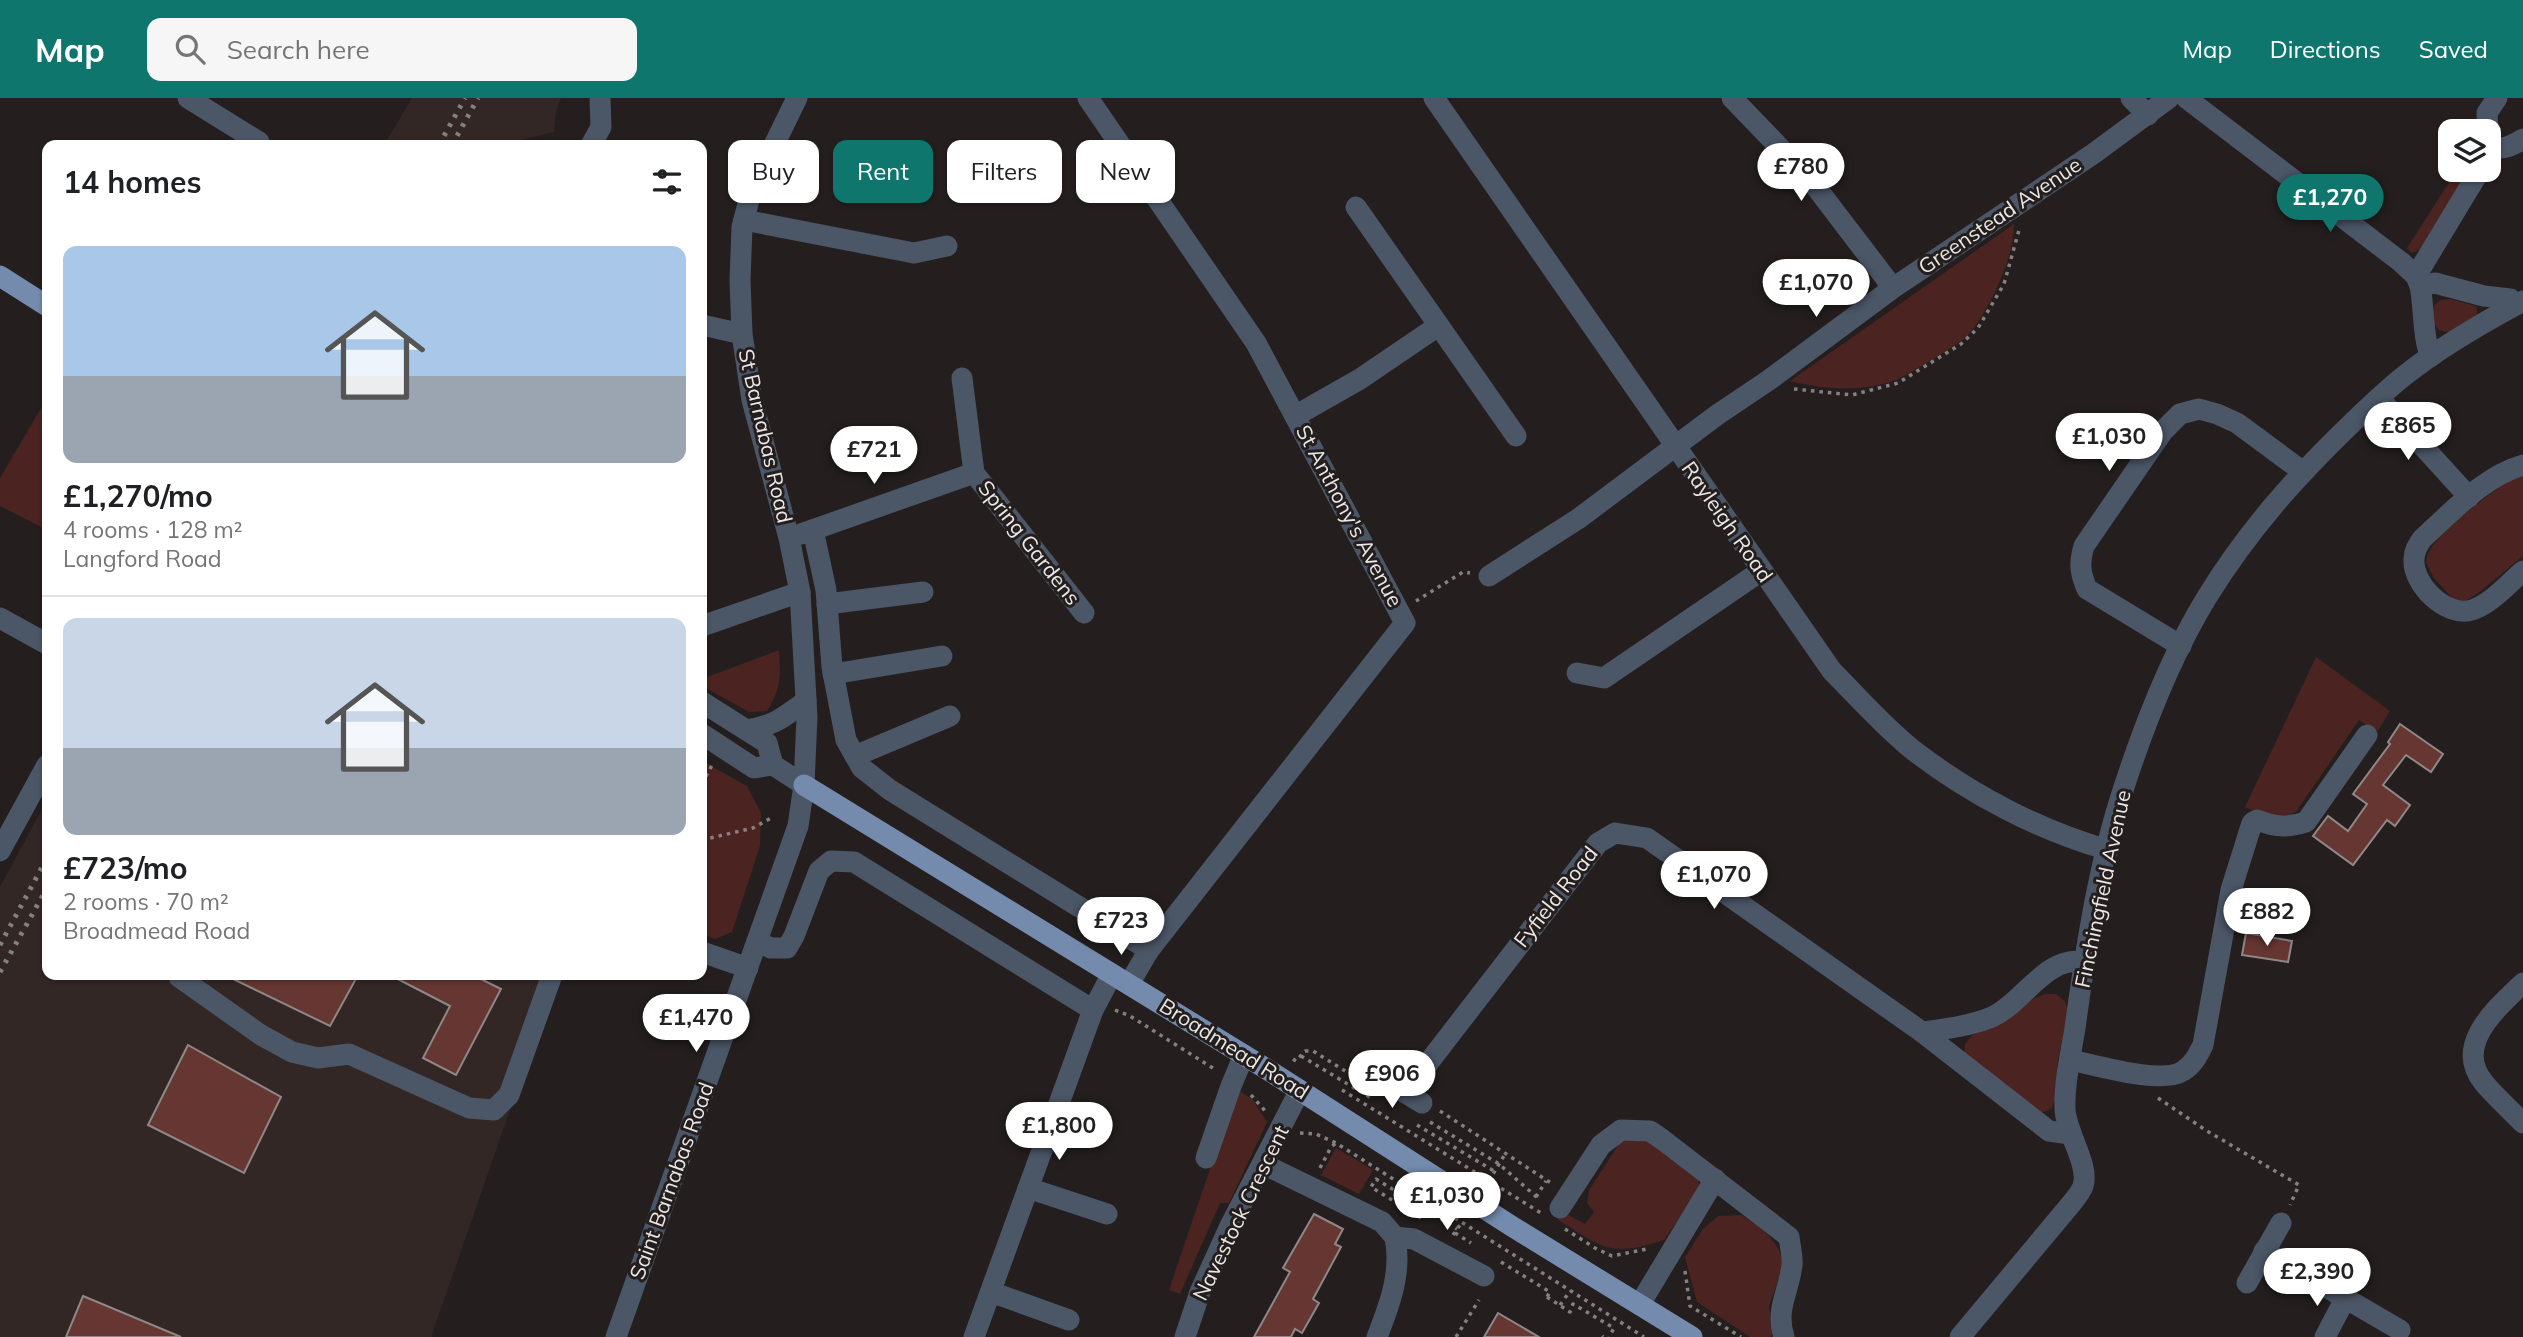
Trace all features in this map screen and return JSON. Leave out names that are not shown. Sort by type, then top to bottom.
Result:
[{"type":"main road","points":[[0,276],[42,303]]},
{"type":"main road","name":"Broadmead Road","points":[[804,785],[1244,1055],[1513,1227],[1640,1304],[1701,1334]]},
{"type":"street","points":[[188,98],[256,140]]},
{"type":"street","points":[[594,140],[601,127],[600,98]]},
{"type":"street","name":"St Barnabas Road","points":[[797,98],[751,192],[744,220],[740,280],[742,334],[752,400],[789,538],[800,592],[806,701],[804,785]]},
{"type":"street","name":"St Anthony's Avenue","points":[[975,1337],[1094,1006],[1149,950],[1405,623],[1256,343],[1088,98]]},
{"type":"street","name":"Rayleigh Road","points":[[1434,98],[1832,671],[1912,749],[1986,799],[2049,830],[2108,850]]},
{"type":"street","points":[[1732,98],[1808,178],[1893,288]]},
{"type":"street","points":[[2131,98],[2148,115]]},
{"type":"street","name":"Greenstead Avenue","points":[[1489,576],[1578,519],[1893,288],[2169,98]]},
{"type":"street","points":[[2186,98],[2379,245],[2418,281],[2424,308],[2427,349],[2431,356]]},
{"type":"street","points":[[2487,119],[2487,113],[2497,98]]},
{"type":"street","points":[[2501,149],[2523,139]]},
{"type":"street","points":[[2418,281],[2473,182]]},
{"type":"street","points":[[1356,207],[1516,436]]},
{"type":"street","points":[[744,220],[914,253],[947,246]]},
{"type":"street","points":[[2418,281],[2510,299],[2519,304]]},
{"type":"street","name":"Finchingfield Avenue","points":[[1960,1337],[2083,1186],[2084,1175],[2064,1108],[2084,962],[2124,785],[2168,670],[2206,598],[2239,548],[2302,471],[2379,398],[2431,356],[2519,304]]},
{"type":"street","points":[[707,326],[742,334]]},
{"type":"street","points":[[1295,416],[1360,379],[1438,326]]},
{"type":"street","name":"Spring Gardens","points":[[962,378],[974,473],[1084,613]]},
{"type":"street","points":[[2379,398],[2469,497]]},
{"type":"street","points":[[2181,646],[2087,589],[2080,573],[2080,558],[2084,546],[2163,431],[2180,414],[2199,409],[2217,414],[2237,423],[2302,471]]},
{"type":"street","points":[[2523,465],[2495,478],[2469,497],[2422,539],[2414,559],[2418,577],[2436,600],[2458,612],[2484,605],[2523,571]]},
{"type":"street","name":"Spring Gardens","points":[[789,538],[974,473]]},
{"type":"street","points":[[813,530],[827,604],[833,674],[846,740],[863,768],[890,790],[1149,950]]},
{"type":"street","points":[[1577,674],[1604,678],[1761,571]]},
{"type":"street","points":[[707,624],[800,592]]},
{"type":"street","points":[[827,604],[923,592]]},
{"type":"street","points":[[0,618],[42,641]]},
{"type":"street","points":[[833,674],[943,656]]},
{"type":"street","points":[[746,730],[775,724],[806,701]]},
{"type":"street","name":"Broadmead Road","points":[[707,705],[767,743],[773,765]]},
{"type":"street","points":[[855,756],[950,716]]},
{"type":"street","points":[[2070,1060],[2172,1076],[2191,1065],[2203,1045],[2231,890],[2252,823],[2257,820],[2275,827],[2306,822],[2367,735]]},
{"type":"street","name":"Broadmead Road","points":[[707,737],[754,768],[773,765],[804,785]]},
{"type":"street","points":[[2,843],[42,774]]},
{"type":"street","name":"Saint Barnabas Road","points":[[616,1337],[798,826],[804,785]]},
{"type":"street","name":"Fyfield Road","points":[[1422,1101],[1598,843],[1615,832],[1647,838],[1922,1032],[2049,1131],[2070,1134]]},
{"type":"street","points":[[757,942],[771,948],[787,948],[819,871],[831,861],[854,862],[1094,1006]]},
{"type":"street","points":[[707,954],[748,968]]},
{"type":"street","points":[[1922,1032],[1960,1026],[1994,1016],[2056,967],[2075,960],[2084,962]]},
{"type":"street","points":[[185,980],[261,1035],[292,1052],[318,1058],[349,1054],[469,1108],[494,1110],[509,1095],[550,980]]},
{"type":"street","points":[[2523,983],[2502,1003],[2476,1036],[2474,1065],[2483,1082],[2523,1123]]},
{"type":"street","points":[[1206,1158],[1244,1055]]},
{"type":"street","points":[[1385,1080],[1422,1101]]},
{"type":"street","name":"Navestock Crescent","points":[[1185,1337],[1200,1292],[1230,1226],[1300,1090]]},
{"type":"street","points":[[1555,1217],[1601,1145],[1621,1130],[1650,1131],[1789,1237],[1793,1264],[1784,1293],[1780,1324],[1784,1337]]},
{"type":"street","points":[[1263,1164],[1382,1222],[1395,1237],[1399,1255],[1397,1272],[1390,1302],[1377,1337]]},
{"type":"street","points":[[1640,1304],[1716,1179]]},
{"type":"street","points":[[1028,1188],[1107,1214]]},
{"type":"street","points":[[2247,1283],[2281,1223]]},
{"type":"street","points":[[1395,1237],[1414,1239],[1484,1276]]},
{"type":"street","points":[[2264,1251],[2400,1330]]},
{"type":"street","points":[[991,1292],[1069,1320]]},
{"type":"street","points":[[2325,1337],[2345,1299]]},
{"type":"path","points":[[1769,380],[1783,387],[1852,395],[1898,383],[1961,344],[1978,328],[2004,284],[2018,241],[2022,201]]},
{"type":"path","points":[[1399,611],[1463,572],[1489,576]]},
{"type":"path","points":[[707,774],[711,766]]},
{"type":"path","points":[[707,839],[753,828],[773,817]]},
{"type":"path","points":[[1094,1006],[1130,1016],[1233,1080],[1269,1114],[1284,1124],[1303,1135],[1316,1134],[1335,1143],[1644,1337]]},
{"type":"path","points":[[1301,1056],[1307,1059]]},
{"type":"path","points":[[1296,1061],[1306,1067]]},
{"type":"path","points":[[2136,1072],[2157,1097],[2197,1125],[2299,1185],[2281,1223]]},
{"type":"path","points":[[1337,1086],[1489,1181],[1555,1217],[1595,1248],[1612,1256],[1654,1248],[1685,1270],[1690,1306],[1741,1337]]},
{"type":"path","points":[[1422,1101],[1550,1183],[1563,1180],[1574,1187]]},
{"type":"path","points":[[1311,1186],[1335,1143]]},
{"type":"path","points":[[1461,1157],[1464,1153],[1494,1171]]},
{"type":"path","points":[[1489,1181],[1505,1154]]},
{"type":"path","points":[[1427,1216],[1424,1220],[1371,1187],[1377,1179],[1479,1248]]},
{"type":"path","points":[[1536,1197],[1546,1180]]},
{"type":"path","points":[[1455,1233],[1462,1222]]},
{"type":"path","points":[[1491,1255],[1550,1292],[1546,1298],[1570,1311],[1573,1304],[1614,1328],[1609,1337]]},
{"type":"path","points":[[1560,1306],[1570,1291]]},
{"type":"path","points":[[1456,1337],[1479,1300]]},
{"type":"path","points":[[1701,1334],[1715,1321]]},
{"type":"shaded area","points":[[412,98],[561,98],[556,111],[554,132],[520,140],[387,140]]},
{"type":"shaded area","points":[[2449,182],[2466,182],[2430,244],[2412,253],[2407,248]]},
{"type":"shaded area","points":[[2014,224],[2010,252],[1999,284],[1983,314],[1961,341],[1910,373],[1883,384],[1843,388],[1790,381]]},
{"type":"shaded area","points":[[2450,299],[2476,306],[2477,311],[2474,319],[2453,333],[2439,330],[2433,323],[2434,305],[2441,300]]},
{"type":"shaded area","points":[[42,407],[42,527],[0,506],[0,478]]},
{"type":"shaded area","points":[[2523,473],[2523,556],[2477,594],[2465,601],[2453,599],[2434,578],[2426,563],[2428,553],[2445,532],[2472,508]]},
{"type":"shaded area","points":[[779,650],[779,682],[767,711],[749,712],[707,689],[707,677]]},
{"type":"shaded area","points":[[2316,657],[2390,711],[2377,732],[2359,720],[2296,812],[2282,816],[2259,813],[2245,807]]},
{"type":"shaded area","points":[[707,764],[747,786],[761,813],[760,846],[732,932],[715,939],[707,936]]},
{"type":"shaded area","points":[[42,809],[42,980],[555,980],[431,1337],[0,1337],[0,887]]},
{"type":"shaded area","points":[[2045,994],[2056,994],[2065,1001],[2068,1012],[2058,1061],[2055,1100],[2051,1109],[2041,1113],[1964,1055],[1965,1044],[1972,1035]]},
{"type":"shaded area","points":[[1237,1089],[1253,1100],[1267,1122],[1229,1203],[1220,1203],[1180,1294],[1169,1290]]},
{"type":"shaded area","points":[[1636,1135],[1650,1141],[1696,1176],[1701,1188],[1664,1240],[1631,1248],[1607,1247],[1557,1219],[1563,1212],[1585,1224],[1594,1212],[1587,1203],[1589,1190],[1621,1141]]},
{"type":"shaded area","points":[[1336,1148],[1373,1170],[1359,1194],[1321,1175]]},
{"type":"shaded area","points":[[1741,1215],[1768,1235],[1784,1264],[1769,1306],[1773,1329],[1771,1337],[1750,1337],[1697,1302],[1685,1257],[1703,1229],[1718,1216]]},
{"type":"building","points":[[2400,724],[2443,754],[2431,772],[2406,755],[2383,785],[2410,805],[2395,826],[2387,820],[2353,865],[2313,836],[2328,816],[2348,831],[2367,804],[2353,794],[2390,744],[2388,742]]},
{"type":"building","points":[[2246,933],[2292,941],[2288,962],[2242,955]]},
{"type":"building","points":[[235,980],[355,980],[330,1026]]},
{"type":"building","points":[[400,980],[483,980],[501,989],[456,1075],[423,1058],[450,1006]]},
{"type":"building","points":[[188,1045],[281,1097],[244,1173],[148,1125]]},
{"type":"building","points":[[1314,1214],[1343,1229],[1335,1244],[1341,1247],[1313,1299],[1319,1303],[1302,1333],[1295,1329],[1291,1337],[1254,1337],[1290,1272],[1283,1268]]},
{"type":"building","points":[[83,1296],[181,1337],[66,1337]]},
{"type":"building","points":[[1498,1313],[1539,1337],[1484,1337]]},
{"type":"railway","points":[[442,140],[465,98]]},
{"type":"railway","points":[[455,140],[478,98]]},
{"type":"railway","points":[[0,945],[42,867]]},
{"type":"railway","points":[[0,972],[42,897]]}]
